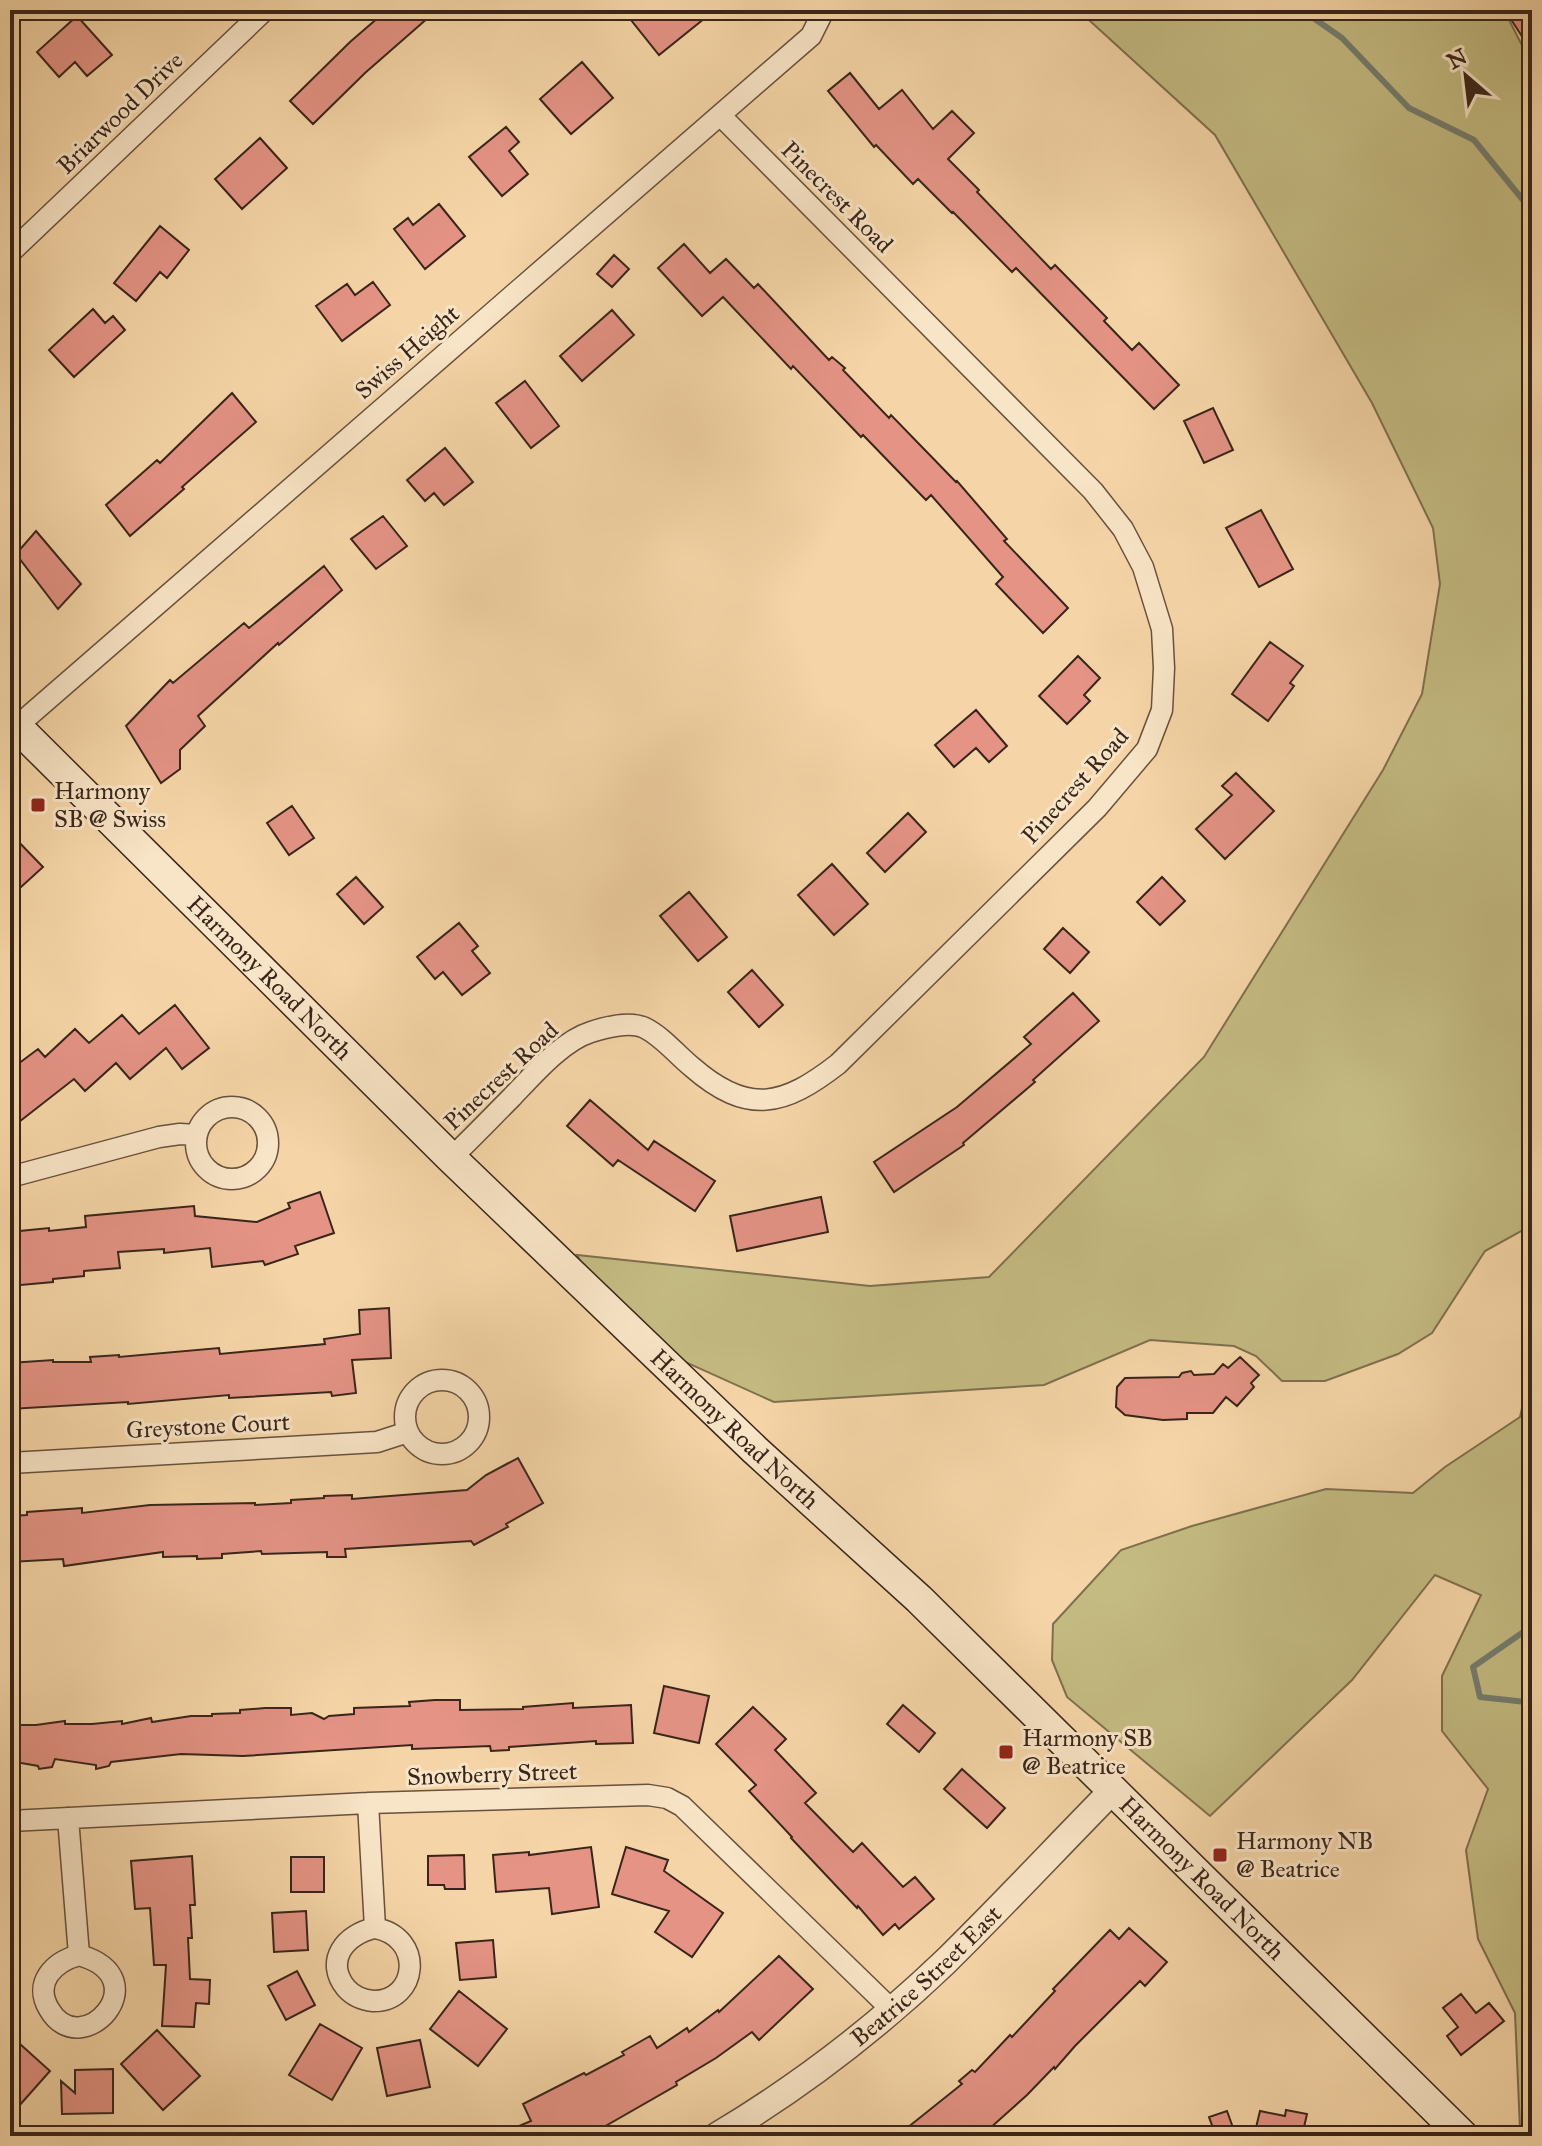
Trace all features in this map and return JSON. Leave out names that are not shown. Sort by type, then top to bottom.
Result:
[{"type":"main road","name":"Harmony Road North","points":[[13,724],[451,1158],[755,1450],[919,1599],[1463,2136]]},
{"type":"street","name":"Briarwood Drive","points":[[10,253],[265,10]]},
{"type":"street","name":"Swiss Height","points":[[13,724],[811,36],[824,10]]},
{"type":"street","name":"Pinecrest Road","points":[[451,1158],[562,1049],[589,1032],[617,1026],[643,1026],[705,1079],[732,1093],[758,1101],[786,1097],[813,1083],[838,1064],[1097,808],[1147,749],[1162,710],[1162,629],[1143,567],[1123,529],[1093,491],[720,115]]},
{"type":"street","points":[[10,1177],[159,1137],[197,1135]]},
{"type":"street","name":"Greystone Court","points":[[10,1463],[377,1442],[408,1432]]},
{"type":"street","name":"Beatrice Street East","points":[[717,2136],[833,2058],[892,2010],[944,1963],[1112,1791]]},
{"type":"street","name":"Snowberry Street","points":[[10,1821],[368,1803],[648,1795],[667,1798],[682,1806],[892,2010]]},
{"type":"street","points":[[368,1803],[375,1928]]},
{"type":"street","points":[[68,1818],[79,1955]]},
{"type":"shaded area","points":[[1078,10],[1504,10],[1532,65],[1532,1225],[1485,1251],[1432,1333],[1398,1354],[1325,1381],[1282,1381],[1256,1356],[1234,1346],[1150,1340],[1044,1385],[774,1402],[621,1333],[577,1255],[870,1286],[989,1277],[1204,1057],[1383,770],[1422,694],[1440,584],[1433,528],[1372,403],[1215,135]]},
{"type":"shaded area","points":[[1532,1364],[1532,2136],[1524,2136],[1520,2129],[1515,2013],[1478,1939],[1466,1850],[1488,1789],[1442,1731],[1442,1676],[1481,1595],[1435,1575],[1352,1680],[1210,1816],[1067,1697],[1052,1660],[1053,1624],[1121,1550],[1192,1526],[1326,1489],[1413,1493],[1445,1467],[1520,1417]]},
{"type":"building","points":[[387,10],[437,10],[313,124],[290,101]]},
{"type":"building","points":[[623,10],[715,10],[659,55]]},
{"type":"building","points":[[1505,10],[1532,10],[1532,52]]},
{"type":"building","points":[[77,16],[112,55],[87,76],[75,62],[59,77],[37,52]]},
{"type":"building","points":[[582,62],[613,98],[571,134],[540,99]]},
{"type":"building","points":[[850,73],[879,109],[902,90],[933,129],[952,111],[974,133],[948,159],[1051,269],[1055,265],[1107,318],[1104,321],[1132,350],[1139,343],[1179,385],[1154,409],[1016,268],[1012,272],[918,179],[913,184],[876,145],[874,147],[828,91]]},
{"type":"building","points":[[506,127],[519,142],[509,151],[528,174],[502,196],[469,157]]},
{"type":"building","points":[[260,138],[287,168],[242,209],[215,179]]},
{"type":"building","points":[[439,204],[465,236],[425,269],[394,229],[408,218],[413,225]]},
{"type":"building","points":[[160,226],[189,250],[167,278],[160,272],[136,301],[114,283]]},
{"type":"building","points":[[684,244],[710,273],[726,259],[754,288],[758,284],[829,360],[832,357],[845,368],[843,370],[889,418],[891,415],[957,481],[1007,539],[1004,541],[1068,608],[1043,633],[996,584],[1003,577],[931,495],[926,500],[793,366],[791,369],[723,297],[702,316],[658,268]]},
{"type":"building","points":[[614,255],[629,269],[612,287],[597,274]]},
{"type":"building","points":[[373,282],[390,305],[342,341],[316,306],[347,284],[355,295]]},
{"type":"building","points":[[93,309],[105,323],[113,316],[125,330],[74,377],[49,350]]},
{"type":"building","points":[[612,310],[634,335],[582,381],[560,356]]},
{"type":"building","points":[[525,381],[559,426],[531,448],[496,403]]},
{"type":"building","points":[[232,393],[256,422],[130,536],[106,505],[157,460],[160,463]]},
{"type":"building","points":[[1213,408],[1233,450],[1204,463],[1184,421]]},
{"type":"building","points":[[445,448],[473,482],[444,505],[434,493],[425,501],[407,480]]},
{"type":"building","points":[[1261,510],[1293,569],[1259,587],[1226,528]]},
{"type":"building","points":[[383,516],[407,546],[376,569],[351,539]]},
{"type":"building","points":[[36,531],[81,584],[58,609],[16,554]]},
{"type":"building","points":[[324,566],[342,590],[198,716],[205,726],[180,750],[180,769],[161,783],[126,726],[170,680],[173,683],[244,623],[249,628]]},
{"type":"building","points":[[1270,642],[1303,666],[1290,683],[1294,686],[1268,721],[1232,694]]},
{"type":"building","points":[[1078,656],[1100,678],[1084,695],[1090,701],[1067,724],[1039,696]]},
{"type":"building","points":[[976,710],[1007,746],[989,762],[976,748],[954,767],[935,745]]},
{"type":"building","points":[[1236,773],[1274,811],[1225,859],[1196,829],[1232,795],[1222,786]]},
{"type":"building","points":[[292,806],[314,838],[289,855],[267,823]]},
{"type":"building","points":[[908,813],[926,832],[885,872],[867,853]]},
{"type":"building","points":[[10,833],[43,867],[10,897]]},
{"type":"building","points":[[832,864],[868,904],[834,935],[798,895]]},
{"type":"building","points":[[356,877],[383,907],[364,924],[337,894]]},
{"type":"building","points":[[1162,877],[1185,901],[1160,925],[1137,902]]},
{"type":"building","points":[[689,892],[727,937],[698,961],[660,916]]},
{"type":"building","points":[[459,923],[478,946],[472,951],[490,973],[462,995],[443,972],[435,979],[417,957]]},
{"type":"building","points":[[1063,928],[1089,952],[1070,973],[1044,949]]},
{"type":"building","points":[[752,970],[783,1005],[759,1027],[728,992]]},
{"type":"building","points":[[1073,993],[1099,1021],[964,1145],[894,1192],[874,1162],[957,1107],[1031,1044],[1024,1037]]},
{"type":"building","points":[[175,1005],[209,1048],[182,1069],[166,1048],[130,1079],[116,1063],[85,1091],[74,1079],[10,1129],[10,1070],[38,1049],[45,1057],[75,1029],[89,1043],[122,1015],[139,1034]]},
{"type":"building","points":[[590,1100],[648,1150],[654,1141],[715,1181],[695,1211],[618,1160],[613,1166],[567,1126]]},
{"type":"building","points":[[320,1192],[334,1233],[295,1246],[298,1254],[265,1265],[263,1261],[212,1267],[210,1248],[164,1253],[164,1249],[118,1252],[120,1268],[84,1271],[84,1276],[53,1279],[53,1282],[10,1286],[10,1232],[86,1227],[85,1216],[194,1206],[195,1216],[257,1222],[290,1208],[288,1203]]},
{"type":"building","points":[[821,1197],[828,1232],[737,1251],[730,1216]]},
{"type":"building","points":[[389,1308],[391,1358],[352,1360],[356,1393],[229,1398],[229,1395],[128,1404],[10,1409],[10,1363],[53,1360],[91,1362],[90,1357],[219,1348],[220,1354],[325,1344],[324,1339],[360,1334],[359,1310]]},
{"type":"building","points":[[1240,1357],[1259,1375],[1251,1383],[1254,1387],[1237,1406],[1226,1397],[1213,1413],[1187,1413],[1187,1419],[1163,1420],[1125,1415],[1116,1407],[1117,1387],[1125,1378],[1179,1377],[1191,1371],[1194,1375],[1214,1374],[1223,1364],[1228,1368]]},
{"type":"building","points":[[518,1458],[543,1503],[474,1545],[471,1541],[345,1549],[346,1557],[327,1557],[327,1552],[262,1554],[261,1551],[197,1559],[197,1556],[163,1557],[163,1552],[64,1566],[63,1559],[10,1562],[10,1516],[27,1515],[27,1512],[82,1508],[82,1513],[150,1505],[255,1505],[291,1503],[291,1500],[324,1496],[352,1495],[352,1499],[467,1490],[486,1475]]},
{"type":"building","points":[[664,1686],[709,1696],[699,1743],[654,1733]]},
{"type":"building","points":[[460,1700],[460,1710],[523,1709],[573,1703],[573,1708],[631,1705],[633,1743],[596,1744],[596,1741],[491,1751],[490,1746],[412,1749],[412,1745],[243,1756],[181,1754],[111,1762],[109,1766],[96,1769],[96,1765],[55,1759],[52,1767],[39,1769],[38,1766],[15,1762],[13,1725],[65,1721],[65,1724],[92,1724],[122,1721],[122,1724],[151,1718],[152,1722],[265,1708],[291,1708],[291,1715],[312,1713],[324,1719],[354,1714],[354,1708],[410,1706],[409,1702]]},
{"type":"building","points":[[903,1705],[935,1733],[919,1752],[887,1724]]},
{"type":"building","points":[[753,1707],[786,1739],[775,1750],[816,1793],[805,1803],[853,1852],[862,1843],[903,1887],[915,1877],[934,1899],[899,1929],[895,1924],[883,1935],[749,1791],[756,1785],[716,1744]]},
{"type":"building","points":[[962,1769],[1005,1808],[987,1828],[944,1789]]},
{"type":"building","points":[[591,1847],[599,1907],[552,1914],[549,1888],[496,1892],[493,1855],[529,1852],[529,1855]]},
{"type":"building","points":[[626,1847],[668,1860],[664,1871],[723,1913],[692,1957],[655,1932],[669,1911],[612,1894]]},
{"type":"building","points":[[464,1855],[465,1889],[428,1885],[428,1856]]},
{"type":"building","points":[[192,1856],[195,1905],[190,1905],[190,1979],[210,1980],[209,2004],[196,2003],[194,2027],[162,2026],[166,1965],[154,1965],[150,1908],[135,1909],[131,1861]]},
{"type":"building","points":[[291,1857],[324,1857],[324,1892],[291,1892]]},
{"type":"building","points":[[306,1911],[308,1950],[274,1952],[272,1913]]},
{"type":"building","points":[[1129,1928],[1167,1962],[1145,1986],[1140,1981],[1055,2069],[989,2129],[995,2136],[897,2136],[962,2084],[959,2081],[972,2070],[975,2072],[1010,2035],[1012,2037],[1110,1930],[1119,1939]]},
{"type":"building","points":[[493,1940],[496,1977],[460,1980],[456,1943]]},
{"type":"building","points":[[779,1956],[813,1989],[759,2040],[752,2032],[676,2082],[677,2085],[588,2136],[495,2136],[531,2121],[523,2104],[624,2055],[622,2052],[650,2036],[657,2048],[687,2028],[689,2032],[719,2012]]},
{"type":"building","points":[[297,1971],[315,2005],[286,2020],[268,1986]]},
{"type":"building","points":[[459,1991],[507,2029],[478,2066],[430,2029]]},
{"type":"building","points":[[1461,1994],[1476,2013],[1489,2003],[1504,2021],[1461,2055],[1447,2036],[1458,2027],[1443,2008]]},
{"type":"building","points":[[320,2024],[362,2048],[332,2100],[289,2075]]},
{"type":"building","points":[[157,2030],[200,2076],[163,2110],[121,2064]]},
{"type":"building","points":[[10,2035],[50,2071],[10,2116]]},
{"type":"building","points":[[420,2040],[430,2087],[387,2096],[377,2048]]},
{"type":"building","points":[[113,2069],[113,2113],[62,2114],[61,2081],[75,2093],[75,2070]]},
{"type":"building","points":[[1286,2110],[1307,2114],[1302,2136],[1254,2136],[1260,2111],[1285,2116]]},
{"type":"building","points":[[1227,2111],[1236,2136],[1216,2136],[1209,2117]]},
{"type":"waterway","points":[[1302,10],[1342,38],[1409,108],[1474,140],[1532,211]]},
{"type":"waterway","points":[[1532,1626],[1473,1667],[1480,1697],[1532,1704]]},
{"type":"place","name":"Harmony SB @ Swiss","points":[[38,805]]},
{"type":"place","name":"Harmony SB @ Beatrice","points":[[1006,1752]]},
{"type":"place","name":"Harmony NB @ Beatrice","points":[[1220,1855]]}]
